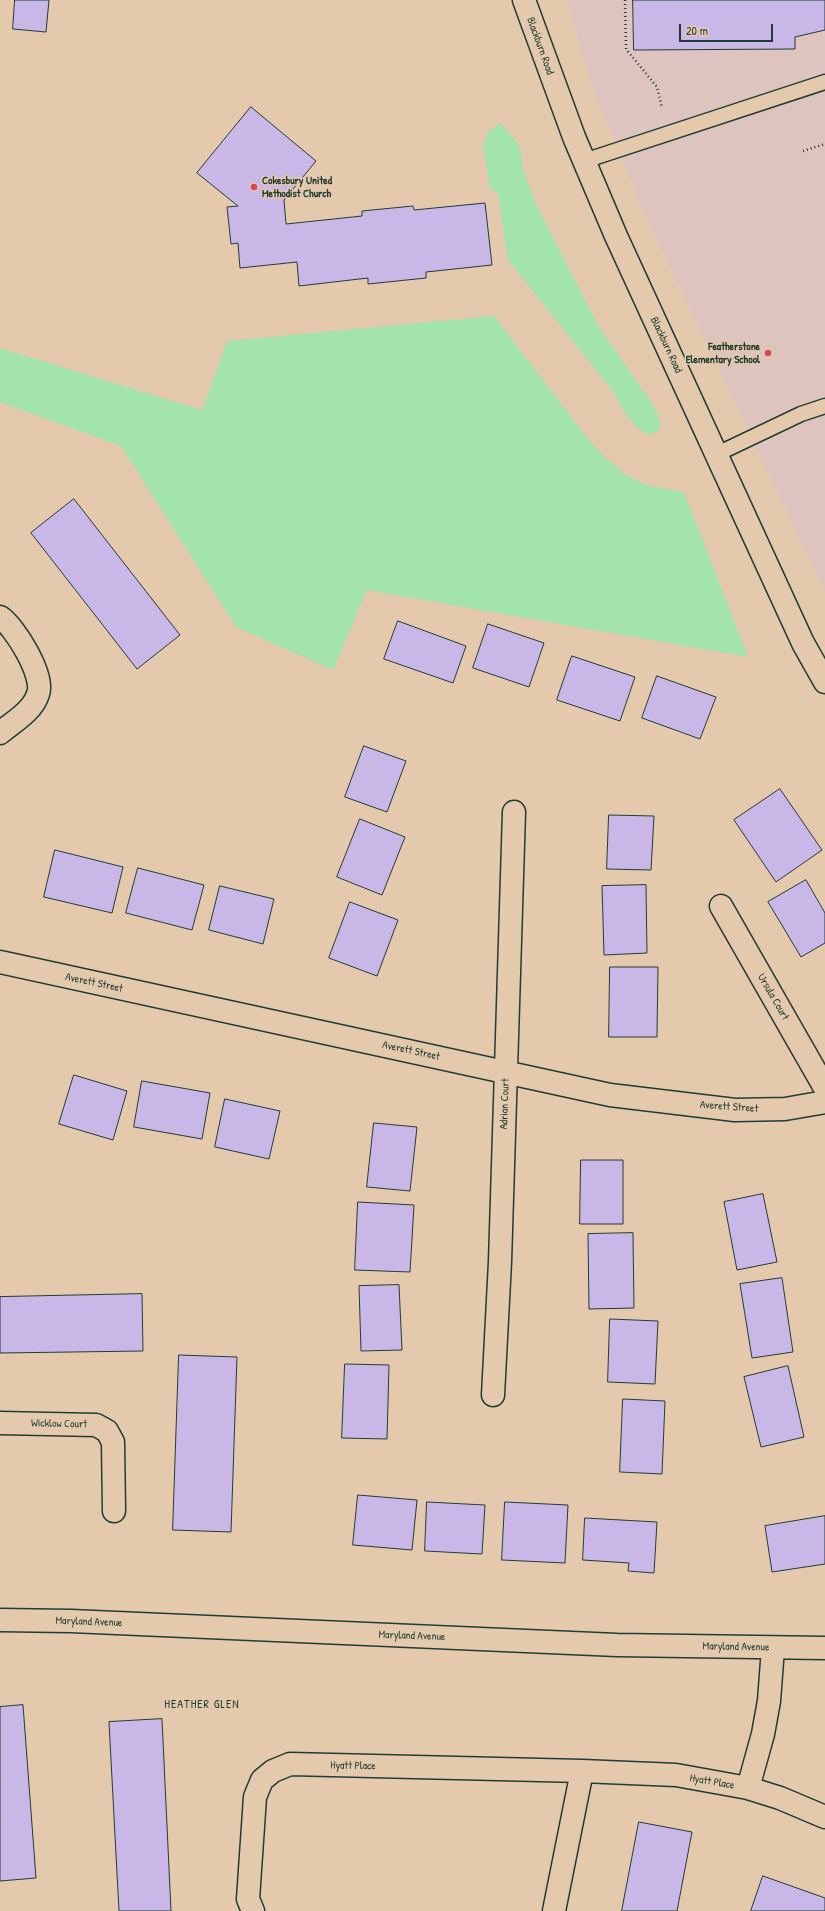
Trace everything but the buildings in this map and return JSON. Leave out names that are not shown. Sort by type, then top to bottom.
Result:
[{"type":"street","name":"Blackburn Road","points":[[524,0],[546,63],[584,161],[616,236],[803,643],[825,682]]},
{"type":"street","points":[[0,617],[7,622],[32,660],[38,679],[39,693],[31,707],[0,733]]},
{"type":"street","name":"Adrian Court","points":[[493,1396],[500,1262],[514,812]]},
{"type":"street","name":"Ursula Court","points":[[721,906],[825,1088]]},
{"type":"street","name":"Averett Street","points":[[0,962],[610,1094],[735,1110],[785,1109],[825,1102]]},
{"type":"street","name":"Wicklow Court","points":[[0,1423],[96,1425],[107,1431],[113,1442],[114,1511]]},
{"type":"street","name":"Maryland Avenue","points":[[0,1620],[71,1621],[617,1645],[825,1648]]},
{"type":"street","name":"Hyatt Place","points":[[252,1911],[248,1899],[255,1797],[262,1780],[273,1771],[290,1764],[582,1771],[676,1775],[748,1788],[763,1734],[769,1701],[774,1648]]},
{"type":"street","points":[[554,1911],[582,1771]]},
{"type":"street","points":[[748,1788],[780,1798],[825,1817]]},
{"type":"lane","points":[[584,161],[825,82]]},
{"type":"lane","points":[[717,454],[801,414],[825,406]]},
{"type":"path","points":[[625,0],[626,49],[657,87],[662,108]]},
{"type":"path","points":[[803,151],[825,144]]},
{"type":"shaded area","name":"Featherstone Elementary School","points":[[567,0],[825,0],[825,592],[645,215],[591,85]]},
{"type":"green space","points":[[501,123],[520,147],[523,169],[536,204],[599,327],[656,409],[660,424],[658,431],[648,435],[639,429],[626,414],[611,389],[508,260],[498,194],[490,188],[483,146],[488,132]]},
{"type":"green space","points":[[494,316],[588,439],[607,459],[626,475],[648,486],[684,492],[748,657],[367,590],[333,670],[236,627],[121,446],[0,402],[0,348],[202,411],[227,341]]},
{"type":"place","name":"Cokesbury United Methodist Church","points":[[254,187]]},
{"type":"place","name":"Featherstone Elementary School","points":[[768,353]]},
{"type":"district","name":"HEATHER GLEN","points":[[202,1705]]}]
